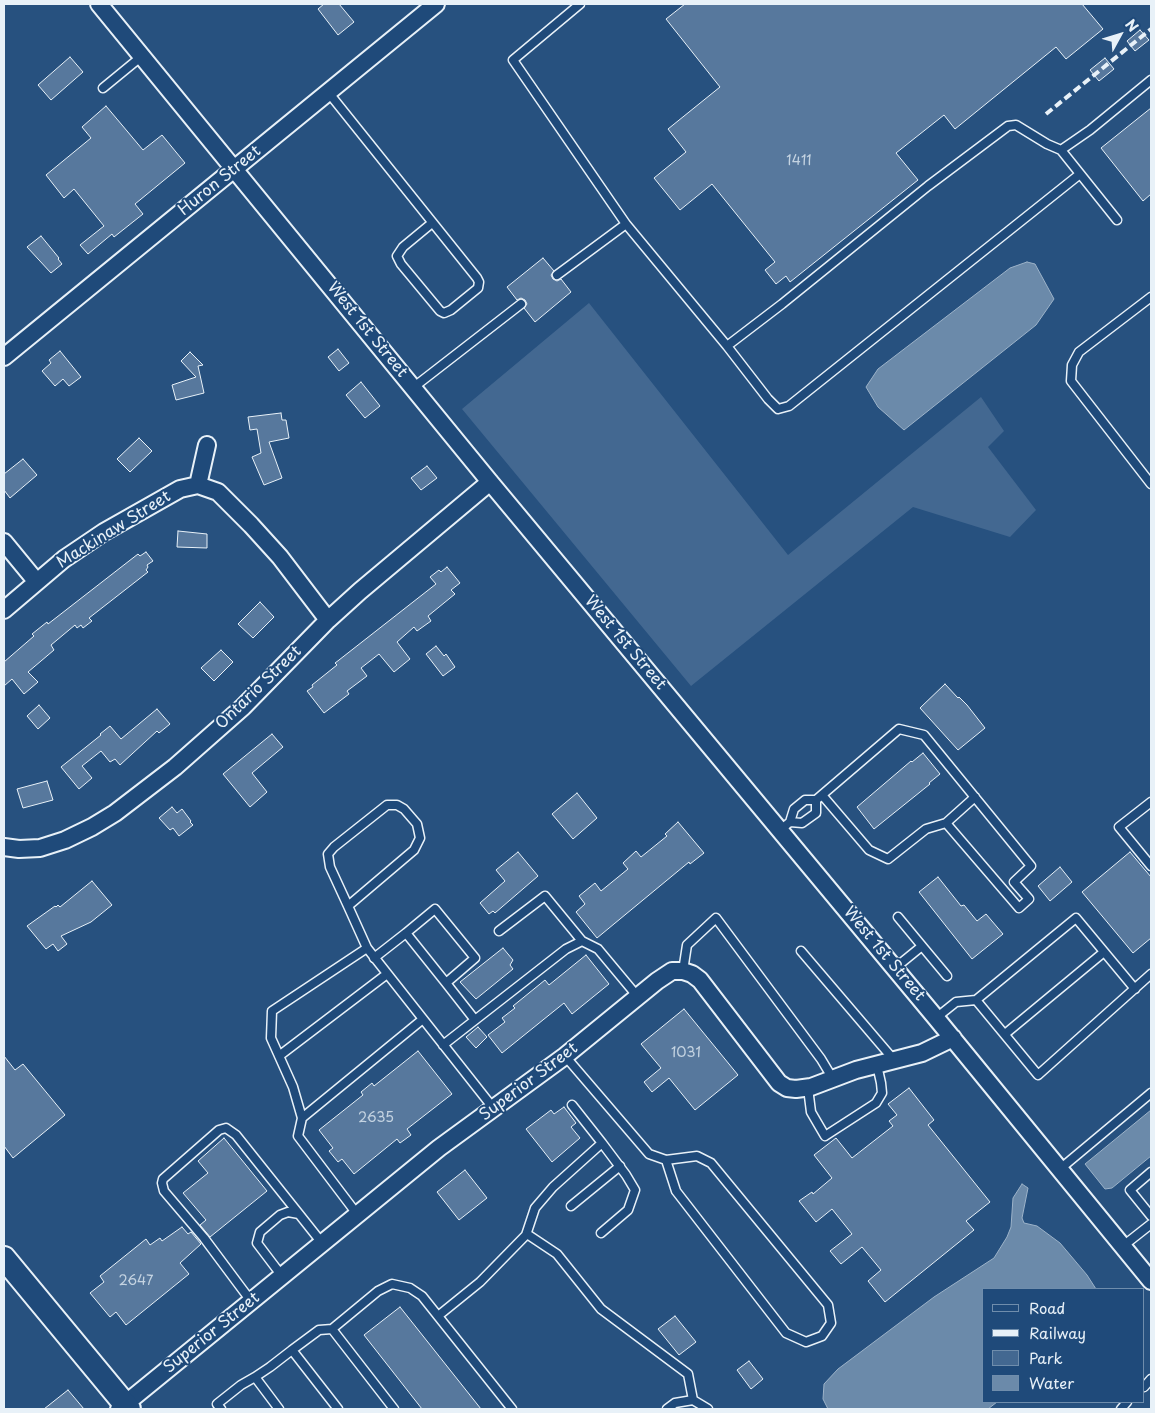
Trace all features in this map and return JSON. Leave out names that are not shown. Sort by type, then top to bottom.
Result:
[{"type":"main road","points":[[4,1258],[124,1408]]},
{"type":"street","name":"West 1st Street","points":[[99,4],[490,482],[785,826],[895,968],[1151,1281]]},
{"type":"street","name":"Huron Street","points":[[4,357],[436,4]]},
{"type":"street","points":[[207,445],[198,485],[218,492],[250,525],[280,557],[328,620]]},
{"type":"street","name":"Ontario Street","points":[[4,847],[19,849],[40,848],[72,837],[115,813],[175,767],[243,707],[360,590],[490,482]]},
{"type":"street","name":"Mackinaw Street","points":[[4,610],[64,559],[104,532],[180,489],[198,485]]},
{"type":"street","points":[[4,542],[36,581]]},
{"type":"street","name":"Superior Street","points":[[124,1408],[251,1301],[439,1148],[565,1056],[657,981],[672,971],[683,971]]},
{"type":"street","points":[[683,971],[692,974],[700,980],[780,1083],[787,1088],[808,1088],[856,1070],[922,1053],[953,1038]]},
{"type":"lane","points":[[580,4],[513,60],[626,224],[778,409],[789,406],[1080,174]]},
{"type":"lane","points":[[103,88],[142,56]]},
{"type":"lane","points":[[1061,150],[1090,130],[1151,80]]},
{"type":"lane","points":[[328,92],[479,282],[478,288],[452,310],[444,313],[440,311],[401,264],[397,256],[403,247],[432,223]]},
{"type":"lane","points":[[727,346],[928,186],[1008,126],[1016,125],[1047,144],[1061,150],[1117,220]]},
{"type":"lane","points":[[557,275],[626,224]]},
{"type":"lane","points":[[1151,297],[1079,352],[1072,365],[1071,381],[1151,484]]},
{"type":"lane","points":[[414,387],[521,304]]},
{"type":"lane","points":[[785,826],[794,809],[805,800],[819,798],[899,729],[924,736],[1031,866],[1014,882],[1029,900],[1020,908],[946,823]]},
{"type":"lane","points":[[819,798],[869,850],[888,859],[926,829],[946,823],[975,797]]},
{"type":"lane","points":[[785,826],[802,823],[816,813],[819,798]]},
{"type":"lane","points":[[1151,802],[1119,827],[1151,866]]},
{"type":"lane","points":[[348,906],[414,850],[420,838],[417,824],[404,809],[397,805],[387,805],[334,847],[328,854],[330,867],[366,948],[494,1109]]},
{"type":"lane","points":[[499,931],[545,896],[582,941],[598,949],[638,997]]},
{"type":"lane","points":[[374,958],[435,909],[475,958],[446,983]]},
{"type":"lane","points":[[898,917],[947,976]]},
{"type":"lane","points":[[683,971],[687,945],[716,918],[821,1058],[833,1079]]},
{"type":"lane","points":[[936,1018],[956,1002],[976,1000],[1076,918],[1135,989]]},
{"type":"lane","points":[[406,933],[475,1020]]},
{"type":"lane","points":[[443,1045],[566,949],[582,941]]},
{"type":"lane","points":[[895,968],[922,946]]},
{"type":"lane","points":[[357,1214],[298,1136],[302,1118],[293,1087],[271,1038],[272,1011],[366,948]]},
{"type":"lane","points":[[802,951],[894,1060]]},
{"type":"lane","points":[[1005,1034],[1104,952]]},
{"type":"lane","points":[[279,1056],[387,974]]},
{"type":"lane","points":[[976,1000],[1038,1075],[1151,974]]},
{"type":"lane","points":[[302,1118],[423,1019]]},
{"type":"lane","points":[[565,1056],[649,1154],[666,1160],[697,1156],[710,1163],[828,1305],[831,1323],[822,1336],[806,1342],[786,1333],[676,1191],[666,1160]]},
{"type":"lane","points":[[808,1088],[811,1112],[825,1136],[876,1103],[882,1094],[877,1065]]},
{"type":"lane","points":[[1060,1169],[1151,1093]]},
{"type":"lane","points":[[572,1105],[620,1166],[635,1190],[628,1210],[600,1233]]},
{"type":"lane","points":[[251,1301],[204,1238],[164,1191],[162,1184],[163,1179],[219,1130],[226,1128],[236,1135],[322,1243]]},
{"type":"lane","points":[[438,1316],[480,1282],[527,1234],[535,1208],[553,1187],[602,1143]]},
{"type":"lane","points":[[571,1206],[620,1166]]},
{"type":"lane","points":[[1151,1172],[1130,1190],[1151,1216]]},
{"type":"lane","points":[[282,1276],[257,1243],[260,1232],[280,1215],[288,1212],[299,1214]]},
{"type":"lane","points":[[1123,1246],[1151,1224]]},
{"type":"lane","points":[[527,1234],[557,1254],[601,1309],[688,1374],[693,1400]]},
{"type":"lane","points":[[221,1409],[217,1404],[241,1385],[270,1368],[319,1330],[332,1329],[378,1291],[392,1284],[410,1288],[422,1296],[512,1409]]},
{"type":"lane","points":[[332,1329],[394,1409]]},
{"type":"lane","points":[[292,1350],[338,1409]]},
{"type":"lane","points":[[255,1377],[279,1409]]},
{"type":"lane","points":[[667,1409],[675,1403],[693,1400],[708,1409]]},
{"type":"green space","points":[[589,303],[788,555],[981,397],[1004,431],[988,447],[1036,510],[1010,537],[913,507],[691,686],[462,409]]},
{"type":"water","points":[[1027,262],[1035,264],[1054,299],[1036,325],[904,430],[878,407],[866,387],[878,369],[1010,268]]},
{"type":"water","points":[[1151,1110],[1151,1156],[1112,1188],[1105,1189],[1085,1164]]},
{"type":"water","points":[[1022,1184],[1028,1188],[1022,1218],[1024,1223],[1037,1226],[1060,1243],[1095,1288],[982,1288],[982,1403],[996,1403],[988,1409],[828,1409],[823,1399],[824,1384],[838,1369],[934,1297],[994,1258],[1011,1227],[1013,1198]]},
{"type":"building","points":[[324,4],[339,4],[354,22],[338,35],[318,9]]},
{"type":"building","points":[[685,4],[1082,4],[1103,29],[1066,59],[1056,47],[955,129],[944,115],[896,153],[918,180],[790,282],[786,276],[776,284],[765,270],[775,262],[712,184],[680,210],[654,178],[686,152],[668,129],[720,87],[666,19]]},
{"type":"building","points":[[1140,30],[1149,40],[1135,51],[1127,41]]},
{"type":"building","points":[[70,57],[83,72],[51,100],[38,85]]},
{"type":"building","points":[[1105,58],[1114,69],[1099,81],[1090,70]]},
{"type":"building","points":[[106,106],[143,150],[162,135],[185,163],[135,204],[143,214],[114,237],[112,234],[88,254],[80,245],[104,226],[74,189],[64,198],[46,175],[91,138],[82,127]]},
{"type":"building","points":[[1151,108],[1151,194],[1143,201],[1101,148]]},
{"type":"building","points":[[41,236],[62,264],[51,273],[27,247]]},
{"type":"building","points":[[543,258],[554,271],[551,275],[553,279],[557,281],[561,279],[571,292],[535,322],[524,308],[527,304],[525,300],[521,298],[517,300],[507,287]]},
{"type":"building","points":[[338,349],[349,363],[339,371],[328,357]]},
{"type":"building","points":[[60,351],[81,377],[69,386],[63,379],[55,386],[42,371],[51,363],[49,360]]},
{"type":"building","points":[[190,352],[203,365],[198,366],[204,393],[176,400],[172,385],[196,377],[181,361]]},
{"type":"building","points":[[361,382],[380,406],[365,418],[346,395]]},
{"type":"building","points":[[281,413],[282,420],[286,420],[289,438],[269,442],[282,478],[264,485],[252,457],[261,453],[257,429],[250,430],[248,417]]},
{"type":"building","points":[[139,438],[152,451],[130,472],[117,459]]},
{"type":"building","points":[[23,459],[37,475],[10,498],[4,490],[4,474]]},
{"type":"building","points":[[427,466],[437,478],[421,490],[411,478]]},
{"type":"building","points":[[178,531],[207,534],[207,548],[177,547]]},
{"type":"building","points":[[146,552],[153,561],[147,565],[146,570],[148,572],[89,618],[92,621],[83,628],[81,625],[77,628],[75,625],[51,645],[54,650],[28,672],[38,682],[24,694],[12,679],[4,686],[4,662],[34,636],[32,634],[47,622],[48,624],[138,554],[140,556]]},
{"type":"building","points":[[447,567],[460,583],[451,590],[455,594],[428,616],[431,621],[417,631],[414,627],[397,642],[410,659],[394,672],[379,654],[361,668],[367,676],[347,691],[349,694],[324,713],[307,691],[313,687],[312,685],[337,665],[335,663],[436,584],[430,577]]},
{"type":"building","points":[[260,602],[274,617],[253,638],[238,624]]},
{"type":"building","points":[[436,646],[444,656],[446,654],[455,667],[443,676],[426,654]]},
{"type":"building","points":[[221,650],[233,662],[214,681],[201,668]]},
{"type":"building","points":[[945,684],[967,705],[985,728],[958,750],[920,708]]},
{"type":"building","points":[[39,705],[50,718],[38,729],[27,716]]},
{"type":"building","points":[[157,709],[170,724],[159,733],[157,731],[120,765],[115,759],[110,762],[101,751],[82,766],[92,778],[79,789],[61,767],[110,726],[121,739]]},
{"type":"building","points":[[272,734],[283,747],[252,773],[267,792],[250,807],[223,774]]},
{"type":"building","points":[[923,753],[940,774],[874,829],[857,807]]},
{"type":"building","points":[[47,781],[53,800],[23,808],[17,789]]},
{"type":"building","points":[[577,793],[597,818],[573,839],[552,814]]},
{"type":"building","points":[[172,807],[177,813],[182,809],[193,825],[179,836],[173,828],[170,830],[159,818]]},
{"type":"building","points":[[678,822],[704,853],[690,864],[689,862],[597,938],[576,912],[585,904],[579,896],[595,883],[601,891],[628,869],[623,863],[636,851],[641,857],[667,836],[665,834]]},
{"type":"building","points":[[518,852],[538,876],[495,913],[493,911],[489,914],[480,903],[505,881],[496,870]]},
{"type":"building","points":[[1130,852],[1151,877],[1151,938],[1133,953],[1082,892]]},
{"type":"building","points":[[1060,867],[1072,882],[1050,901],[1038,886]]},
{"type":"building","points":[[938,877],[961,906],[964,905],[977,921],[986,914],[1003,934],[972,959],[919,892]]},
{"type":"building","points":[[92,881],[112,905],[91,922],[61,936],[67,944],[58,951],[53,944],[46,949],[27,926],[55,906],[58,905],[60,907]]},
{"type":"building","points":[[503,948],[513,960],[510,965],[513,969],[476,999],[460,982]]},
{"type":"building","points":[[586,955],[609,984],[572,1014],[564,1003],[502,1053],[488,1035],[505,1022],[502,1018],[515,1008],[513,1006],[545,980],[549,985]]},
{"type":"building","points":[[684,1009],[738,1075],[695,1110],[669,1078],[652,1092],[644,1082],[661,1068],[641,1044]]},
{"type":"building","points":[[478,1027],[487,1037],[476,1048],[466,1037]]},
{"type":"building","points":[[418,1051],[452,1094],[407,1129],[411,1135],[400,1143],[397,1139],[354,1174],[342,1159],[338,1162],[329,1151],[333,1148],[319,1130],[363,1095],[361,1092],[372,1083],[374,1086]]},
{"type":"building","points":[[4,1056],[15,1070],[23,1064],[65,1115],[13,1158],[4,1146]]},
{"type":"building","points":[[909,1088],[934,1120],[928,1125],[990,1202],[966,1221],[974,1230],[885,1302],[868,1281],[881,1270],[862,1247],[841,1264],[830,1251],[852,1234],[832,1209],[816,1222],[799,1201],[812,1192],[813,1194],[832,1178],[814,1155],[836,1138],[852,1158],[893,1126],[889,1121],[897,1115],[888,1104]]},
{"type":"building","points":[[564,1107],[576,1123],[571,1127],[580,1138],[552,1162],[526,1129],[551,1110],[554,1114]]},
{"type":"building","points":[[224,1138],[267,1191],[210,1237],[200,1225],[206,1220],[183,1193],[208,1173],[198,1161]]},
{"type":"building","points":[[465,1170],[487,1198],[459,1220],[437,1192]]},
{"type":"building","points":[[182,1227],[188,1234],[191,1232],[201,1244],[180,1263],[189,1274],[126,1325],[116,1312],[110,1317],[90,1293],[104,1282],[100,1276],[146,1239],[150,1245],[160,1238],[162,1241]]},
{"type":"building","points":[[400,1307],[481,1409],[422,1409],[364,1335]]},
{"type":"building","points":[[675,1316],[696,1342],[679,1355],[658,1329]]},
{"type":"building","points":[[749,1361],[763,1379],[751,1389],[737,1370]]},
{"type":"building","points":[[68,1390],[84,1409],[44,1409]]},
{"type":"railway","points":[[1046,114],[1151,29]]}]
